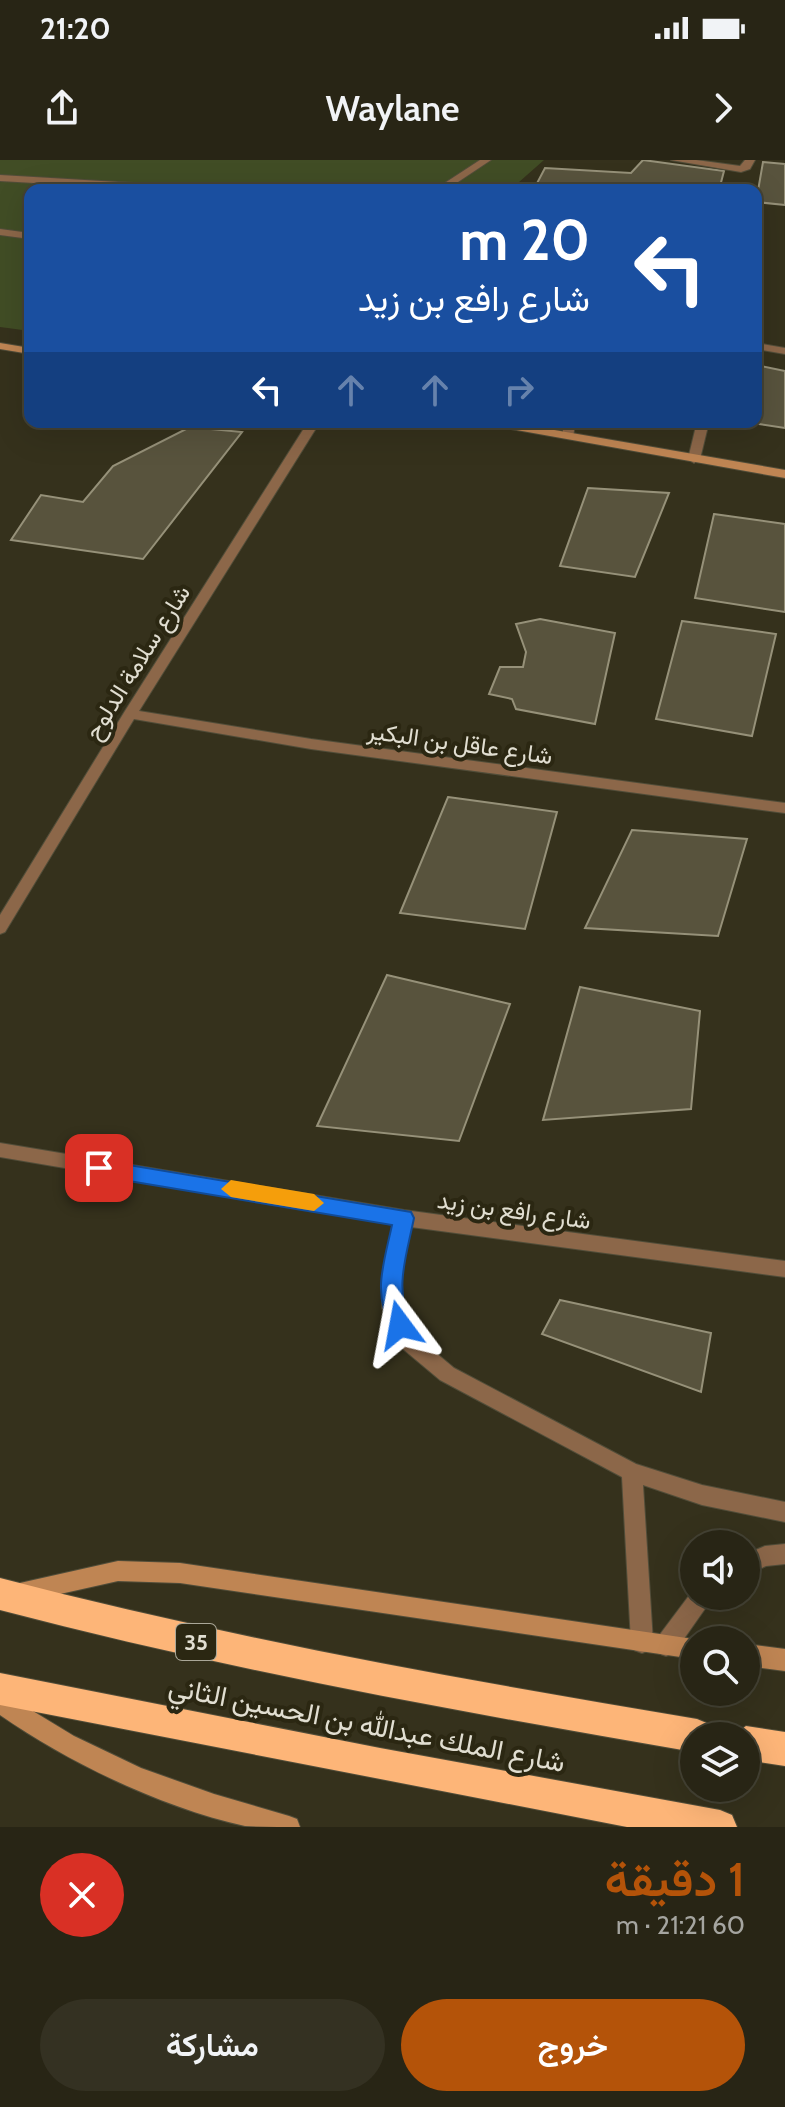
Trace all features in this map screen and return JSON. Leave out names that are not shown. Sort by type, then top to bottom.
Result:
[{"type":"highway","name":"شارع الملك عبدالله بن الحسين الثاني","points":[[4,1595],[107,1622],[394,1684],[680,1733]]},
{"type":"highway","name":"شارع الملك عبدالله بن الحسين الثاني","points":[[0,1689],[380,1765],[720,1827]]},
{"type":"highway","points":[[760,1745],[785,1749]]},
{"type":"main road","points":[[0,346],[24,350]]},
{"type":"main road","points":[[520,428],[785,474]]},
{"type":"main road","points":[[4,1595],[118,1571],[180,1573],[680,1646]]},
{"type":"main road","points":[[760,1657],[785,1660]]},
{"type":"main road","points":[[0,1702],[25,1721],[86,1753],[240,1814],[289,1827]]},
{"type":"street","points":[[448,184],[486,160]]},
{"type":"street","points":[[676,160],[741,169],[747,167],[750,160]]},
{"type":"street","points":[[0,178],[102,184]]},
{"type":"street","points":[[0,232],[24,235]]},
{"type":"street","points":[[762,347],[785,351]]},
{"type":"street","name":"شارع سلامة الدلوح","points":[[0,928],[310,428]]},
{"type":"street","points":[[569,428],[569,437]]},
{"type":"street","points":[[694,459],[702,428]]},
{"type":"street","name":"شارع عاقل بن البكير","points":[[130,714],[311,744],[785,808]]},
{"type":"street","name":"شارع رافع بن زيد","points":[[0,1150],[404,1218],[785,1269]]},
{"type":"street","points":[[404,1218],[392,1275],[391,1308],[410,1343],[447,1374],[632,1472],[702,1495],[785,1512]]},
{"type":"street","points":[[632,1472],[642,1642]]},
{"type":"street","points":[[760,1558],[785,1554]]},
{"type":"street","points":[[666,1645],[692,1610]]},
{"type":"green space","points":[[0,160],[544,160],[517,184],[24,184],[24,330],[0,327]]},
{"type":"building","points":[[643,160],[724,171],[721,184],[537,184],[545,168],[631,173]]},
{"type":"building","points":[[763,162],[785,164],[785,205],[762,203],[762,184],[759,184]]},
{"type":"building","points":[[762,366],[785,371],[785,428],[762,425]]},
{"type":"building","points":[[188,428],[242,432],[143,559],[11,540],[41,495],[83,502],[113,466]]},
{"type":"building","points":[[588,488],[669,493],[635,577],[560,566]]},
{"type":"building","points":[[714,514],[785,524],[785,612],[695,598]]},
{"type":"building","points":[[540,619],[615,633],[595,724],[516,709],[512,699],[489,694],[500,667],[523,667],[526,652],[516,624]]},
{"type":"building","points":[[682,621],[776,634],[752,736],[656,719]]},
{"type":"building","points":[[448,797],[557,812],[525,929],[400,913]]},
{"type":"building","points":[[632,830],[747,839],[718,936],[585,928]]},
{"type":"building","points":[[387,975],[510,1004],[459,1141],[317,1126]]},
{"type":"building","points":[[580,987],[700,1011],[691,1109],[543,1120]]},
{"type":"building","points":[[560,1300],[711,1333],[701,1392],[542,1334]]},
{"type":"slow traffic","points":[[231,1189],[314,1203]]},
{"type":"route","points":[[99,1168],[404,1218],[392,1275],[391,1308],[400,1325]]}]
